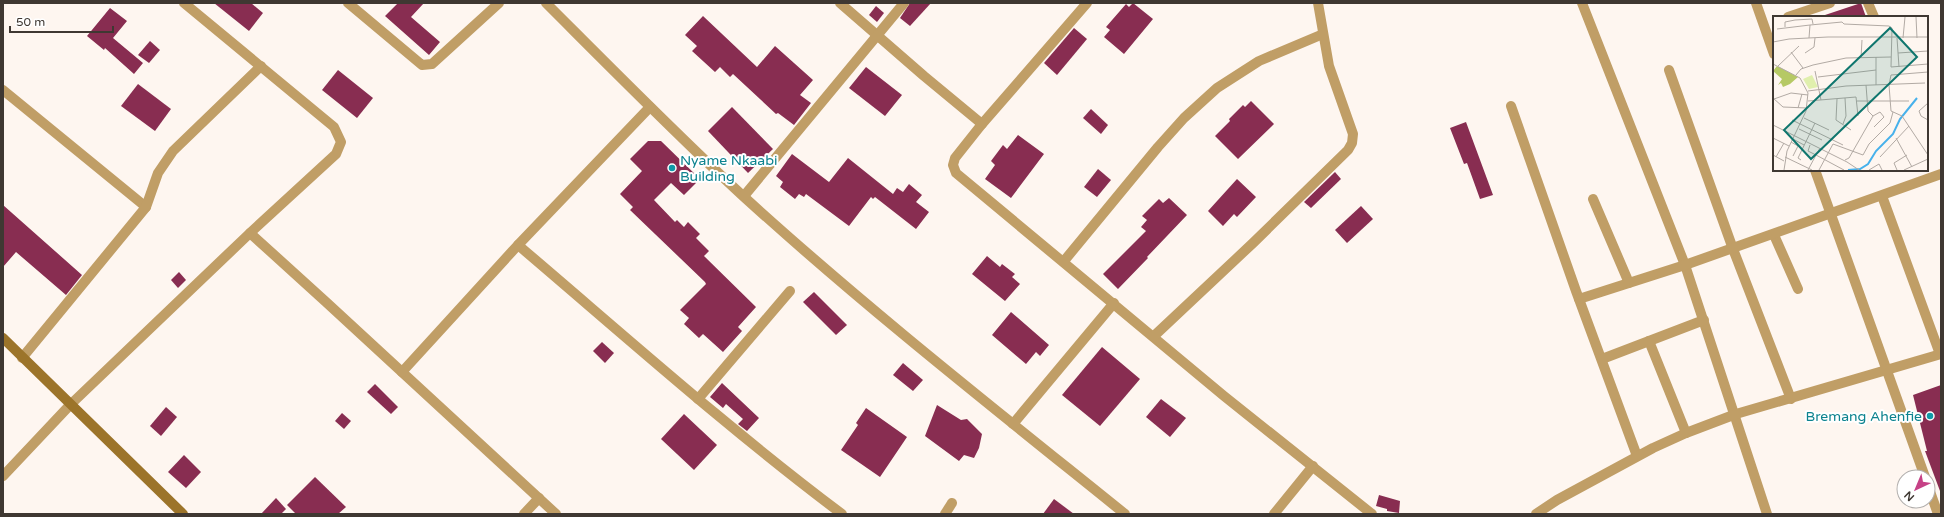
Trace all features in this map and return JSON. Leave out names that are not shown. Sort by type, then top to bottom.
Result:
[{"type":"street","points":[[3,476],[70,405],[250,233],[336,154],[341,142],[334,127],[184,3]]},
{"type":"street","points":[[348,3],[422,65],[432,64],[499,3]]},
{"type":"street","points":[[546,3],[650,107],[744,196],[939,364],[1124,514]]},
{"type":"street","points":[[840,3],[875,35],[982,124]]},
{"type":"street","points":[[744,196],[875,35],[904,3]]},
{"type":"street","points":[[1087,3],[982,124],[955,158],[953,165],[956,173],[1064,261],[1224,396],[1372,514]]},
{"type":"street","points":[[1154,336],[1253,243],[1348,150],[1352,143],[1353,134],[1329,66],[1318,3]]},
{"type":"street","points":[[1582,3],[1686,265],[1736,414],[1767,514]]},
{"type":"street","points":[[1756,3],[1773,51]]},
{"type":"street","points":[[1791,16],[1830,3]]},
{"type":"street","points":[[1868,3],[1874,16]]},
{"type":"street","points":[[1764,25],[1773,22]]},
{"type":"street","points":[[1064,261],[1158,147],[1184,118],[1217,88],[1260,61],[1323,34]]},
{"type":"street","points":[[22,358],[146,208],[158,173],[173,151],[261,66]]},
{"type":"street","points":[[1669,70],[1733,248],[1791,399]]},
{"type":"street","points":[[3,90],[146,208]]},
{"type":"street","points":[[1511,106],[1579,299],[1637,456]]},
{"type":"street","points":[[402,372],[518,245],[650,107]]},
{"type":"street","points":[[1814,171],[1922,469]]},
{"type":"street","points":[[1579,299],[1774,235],[1941,174]]},
{"type":"street","points":[[1536,514],[1557,500],[1637,456],[1686,433],[1736,414],[1940,354],[1882,196]]},
{"type":"street","points":[[1593,198],[1629,283]]},
{"type":"street","points":[[250,233],[556,514]]},
{"type":"street","points":[[1774,235],[1798,289]]},
{"type":"street","points":[[518,245],[698,399],[801,484],[842,514]]},
{"type":"street","points":[[698,399],[790,290]]},
{"type":"street","points":[[1013,424],[1114,303]]},
{"type":"street","points":[[1602,359],[1704,320]]},
{"type":"street","points":[[3,338],[183,514]]},
{"type":"street","points":[[1649,341],[1686,433]]},
{"type":"street","points":[[1274,514],[1313,466]]},
{"type":"street","points":[[524,514],[539,498]]},
{"type":"street","points":[[945,514],[952,503]]},
{"type":"building","points":[[214,3],[251,3],[263,13],[249,31]]},
{"type":"building","points":[[398,3],[424,3],[411,17],[440,42],[429,55],[385,16]]},
{"type":"building","points":[[910,3],[931,3],[910,26],[900,18]]},
{"type":"building","points":[[1133,3],[1153,19],[1124,54],[1104,37],[1110,30],[1106,27],[1126,4],[1129,7]]},
{"type":"building","points":[[1861,3],[1866,16],[1826,16]]},
{"type":"building","points":[[876,6],[884,13],[877,22],[869,15]]},
{"type":"building","points":[[110,8],[127,21],[113,38],[143,63],[134,74],[105,48],[104,50],[87,36]]},
{"type":"building","points":[[703,16],[757,67],[775,46],[813,80],[800,95],[811,103],[794,125],[778,113],[776,114],[733,74],[730,77],[720,67],[715,72],[692,51],[697,46],[685,35]]},
{"type":"building","points":[[1074,28],[1087,39],[1057,75],[1044,63]]},
{"type":"building","points":[[150,41],[160,50],[149,63],[138,55]]},
{"type":"building","points":[[866,67],[902,95],[885,116],[849,88]]},
{"type":"building","points":[[338,70],[373,98],[357,118],[322,90]]},
{"type":"building","points":[[138,84],[171,109],[155,131],[121,106]]},
{"type":"building","points":[[1251,101],[1274,124],[1238,159],[1215,136],[1243,105],[1245,107]]},
{"type":"building","points":[[732,107],[773,149],[748,173],[708,131]]},
{"type":"building","points":[[1091,109],[1108,125],[1101,134],[1083,118]]},
{"type":"building","points":[[1466,122],[1493,195],[1480,199],[1467,163],[1464,164],[1450,128]]},
{"type":"building","points":[[1018,135],[1044,154],[1011,198],[985,179],[995,165],[991,161],[1003,145],[1007,149]]},
{"type":"building","points":[[648,141],[661,141],[700,179],[684,195],[671,183],[654,200],[675,222],[677,220],[684,227],[688,222],[700,234],[696,238],[709,251],[704,256],[756,307],[738,327],[742,331],[723,352],[703,334],[699,338],[684,324],[689,318],[680,310],[706,284],[705,282],[630,210],[633,207],[620,194],[642,171],[630,159]]},
{"type":"building","points":[[792,154],[829,182],[848,158],[893,194],[897,188],[903,192],[909,184],[922,195],[916,202],[929,212],[916,229],[875,197],[873,199],[871,197],[849,226],[806,194],[804,197],[799,194],[795,199],[780,187],[783,182],[776,176]]},
{"type":"building","points":[[1098,169],[1111,180],[1097,197],[1084,187]]},
{"type":"building","points":[[1335,172],[1341,179],[1311,208],[1304,202]]},
{"type":"building","points":[[1237,179],[1256,197],[1237,217],[1234,214],[1223,226],[1208,211]]},
{"type":"building","points":[[1169,198],[1187,215],[1118,289],[1103,274],[1146,231],[1141,227],[1147,220],[1142,216],[1159,199],[1163,203]]},
{"type":"building","points":[[3,205],[82,275],[66,295],[16,252],[3,267]]},
{"type":"building","points":[[1361,206],[1373,219],[1347,243],[1335,230]]},
{"type":"building","points":[[987,256],[1000,267],[1002,264],[1015,274],[1012,277],[1020,284],[1005,301],[972,274]]},
{"type":"building","points":[[179,272],[186,280],[178,288],[171,280]]},
{"type":"building","points":[[814,292],[847,325],[836,335],[803,302]]},
{"type":"building","points":[[1011,312],[1049,345],[1040,356],[1036,352],[1026,364],[992,335]]},
{"type":"building","points":[[602,342],[614,353],[605,363],[593,351]]},
{"type":"building","points":[[1102,347],[1140,379],[1100,426],[1062,395]]},
{"type":"building","points":[[903,363],[923,380],[913,391],[893,375]]},
{"type":"building","points":[[722,383],[759,418],[747,431],[738,424],[743,419],[726,404],[723,408],[710,397]]},
{"type":"building","points":[[375,384],[398,407],[391,414],[367,392]]},
{"type":"building","name":"Bremang Ahenfie","points":[[1941,385],[1941,491],[1936,480],[1936,469],[1932,469],[1925,451],[1927,451],[1913,395]]},
{"type":"building","points":[[1161,399],[1186,418],[1170,437],[1146,417]]},
{"type":"building","points":[[937,405],[961,420],[967,419],[982,434],[979,448],[974,458],[964,455],[959,461],[925,436]]},
{"type":"building","points":[[166,407],[177,417],[161,436],[150,426]]},
{"type":"building","points":[[866,408],[907,437],[880,477],[841,450],[858,425],[856,423]]},
{"type":"building","points":[[342,413],[351,421],[344,429],[335,421]]},
{"type":"building","points":[[684,414],[717,445],[694,470],[661,439]]},
{"type":"building","points":[[184,455],[201,472],[186,488],[168,472]]},
{"type":"building","points":[[315,477],[346,507],[338,514],[296,514],[287,505]]},
{"type":"building","points":[[1379,495],[1400,501],[1399,513],[1387,511],[1387,509],[1376,506]]},
{"type":"building","points":[[276,498],[286,509],[281,514],[261,514]]},
{"type":"building","points":[[1054,499],[1074,514],[1043,514]]},
{"type":"place","name":"Nyame Nkaabi Building","points":[[672,168]]},
{"type":"place","name":"Bremang Ahenfie","points":[[1930,416]]}]
